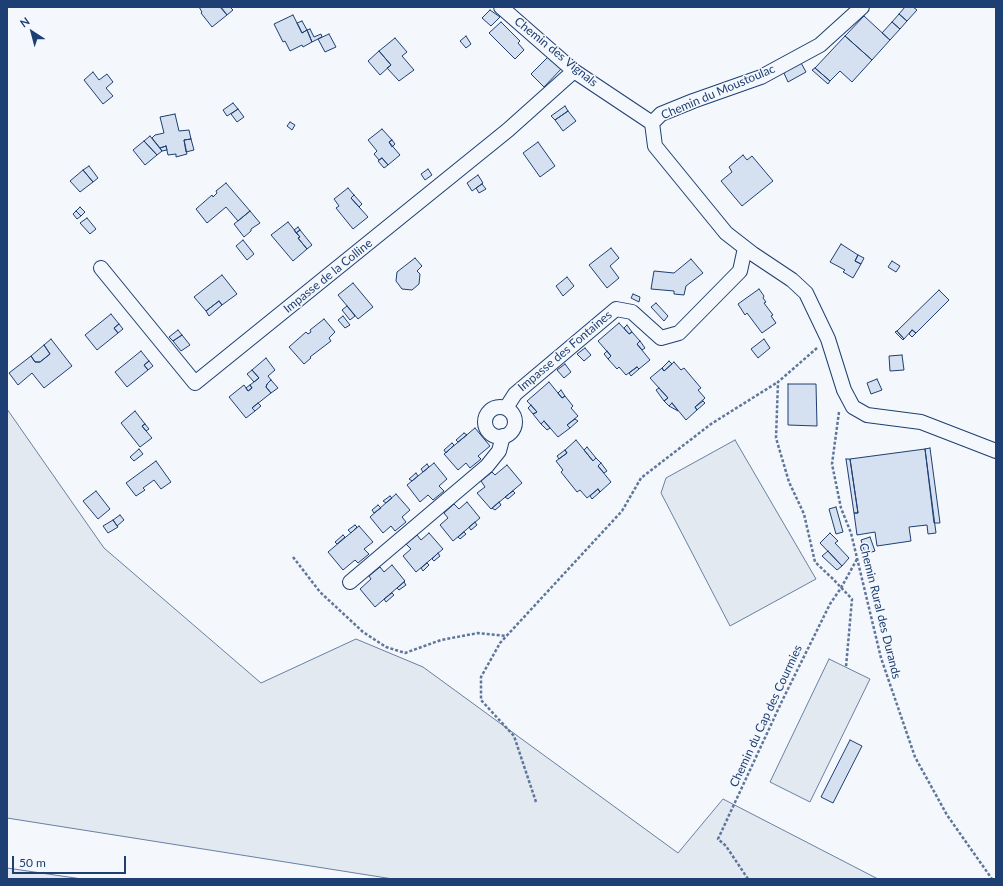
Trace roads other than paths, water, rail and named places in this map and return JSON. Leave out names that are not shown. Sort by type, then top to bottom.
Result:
[{"type":"street","name":"Chemin des Vignals","points":[[501,7],[574,71],[652,123]]},
{"type":"street","name":"Chemin du Moustoulac","points":[[652,123],[661,114],[693,100],[761,77],[820,44],[862,7]]},
{"type":"street","name":"Impasse de la Colline","points":[[101,268],[195,383],[508,130],[574,71]]},
{"type":"street","points":[[652,123],[655,146],[726,233],[792,280],[806,293],[828,339],[844,390],[853,407],[867,415],[921,422],[996,451]]},
{"type":"street","name":"Impasse des Fontaines","points":[[506,408],[515,394],[616,309],[632,312],[661,338],[679,333],[740,271],[745,248]]},
{"type":"street","points":[[496,406],[506,408],[514,415],[515,420],[512,431],[503,436],[498,437],[488,432],[484,422],[487,412],[496,406]]},
{"type":"street","points":[[350,582],[488,466],[499,451],[503,436]]}]
